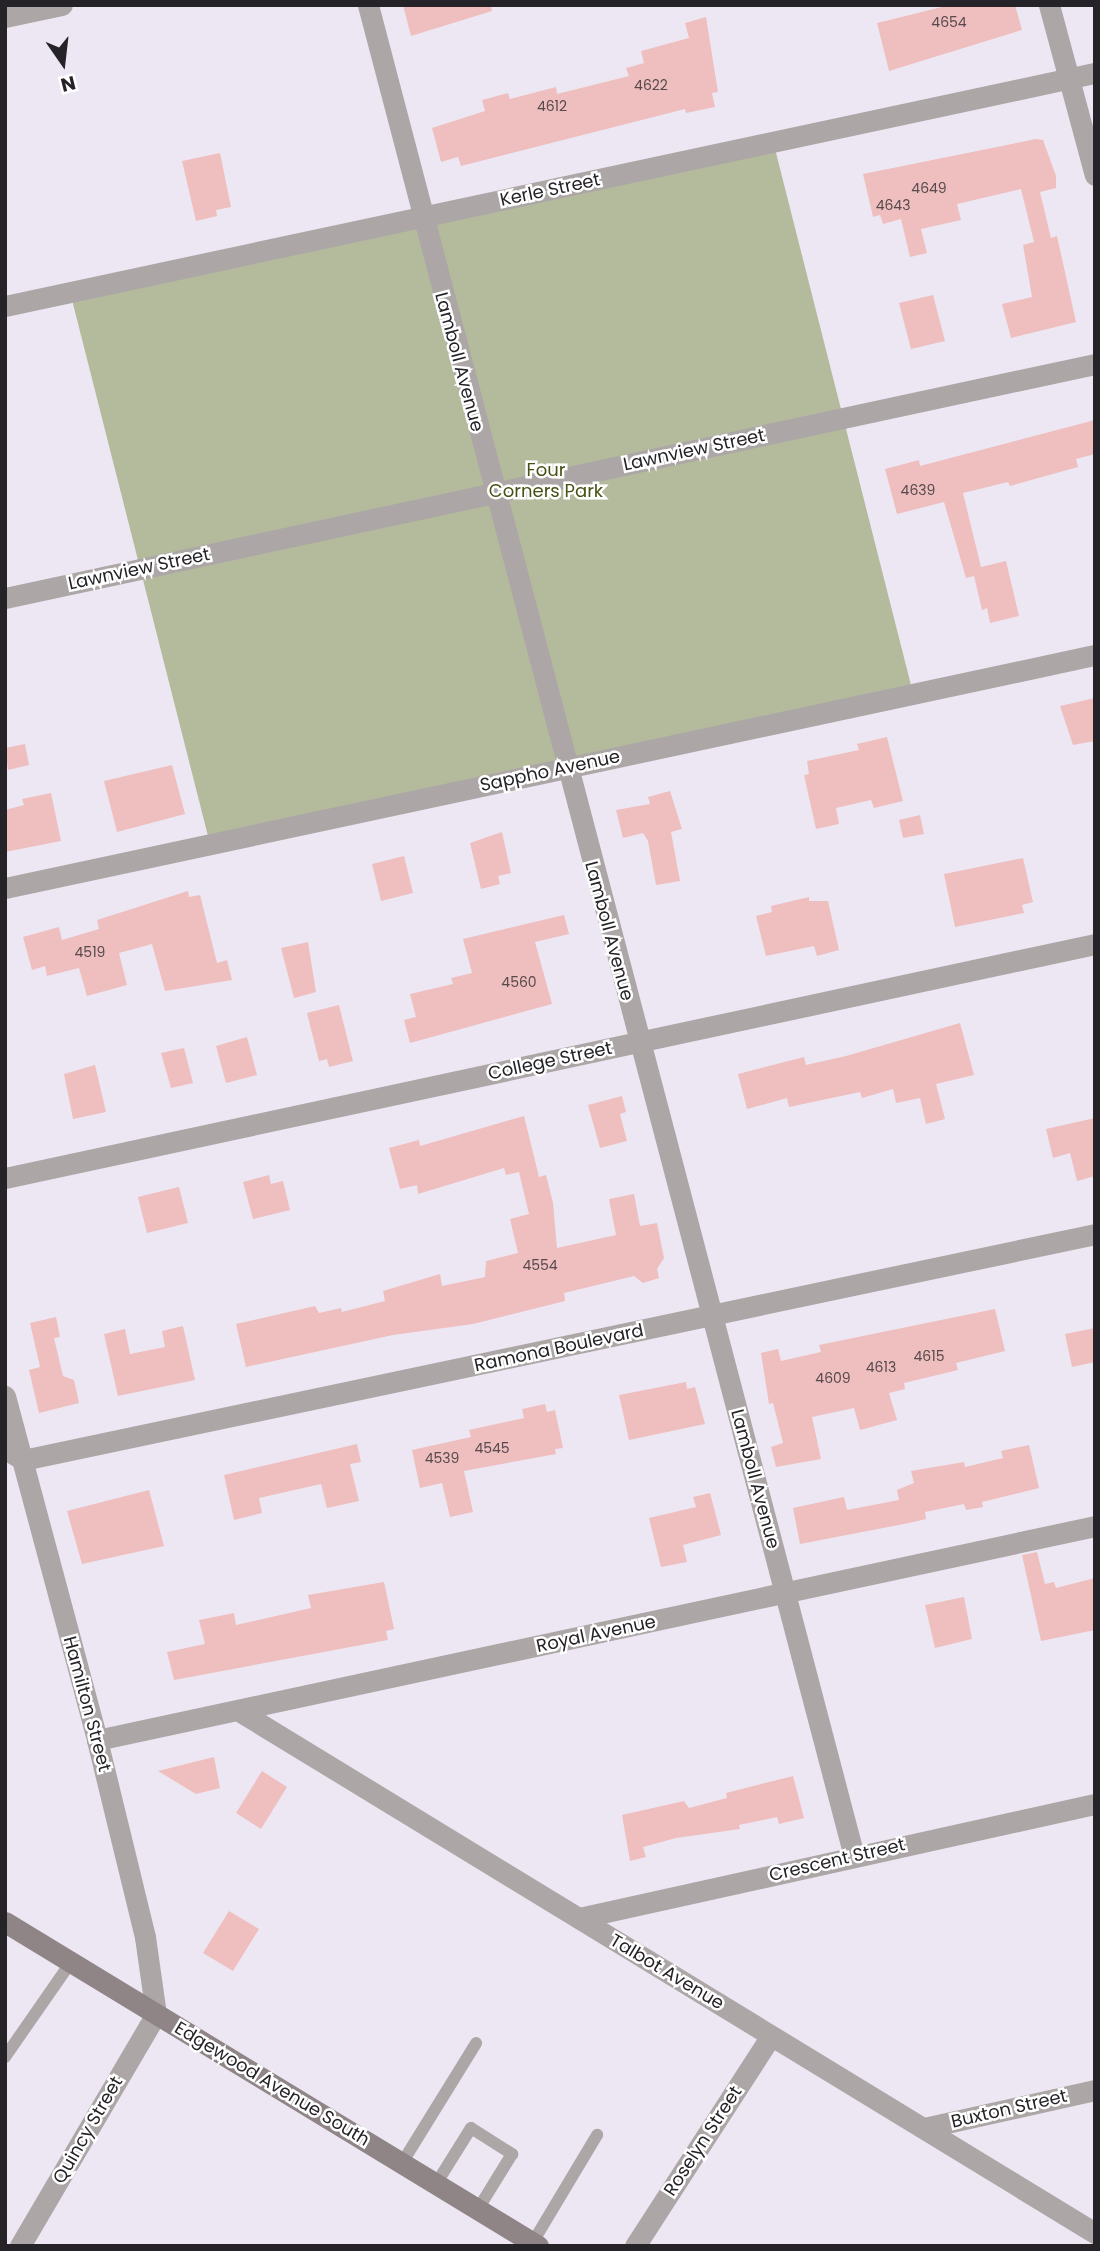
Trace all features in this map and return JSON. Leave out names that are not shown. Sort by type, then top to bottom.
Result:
[{"type":"main road","name":"Edgewood Avenue South","points":[[5,1922],[536,2244]]},
{"type":"street","points":[[5,18],[62,5]]},
{"type":"street","name":"Lamboll Avenue","points":[[368,5],[493,493],[854,1856]]},
{"type":"street","points":[[1049,5],[1095,175]]},
{"type":"street","name":"Kerle Street","points":[[5,306],[1095,73]]},
{"type":"street","name":"Lawnview Street","points":[[5,598],[1095,364]]},
{"type":"street","name":"Sappho Avenue","points":[[5,888],[1095,655]]},
{"type":"street","name":"College Street","points":[[5,1178],[1095,944]]},
{"type":"street","name":"Ramona Boulevard","points":[[14,1454],[712,1316],[1095,1234]]},
{"type":"street","name":"Hamilton Street","points":[[5,1396],[14,1454],[97,1740],[145,1937],[156,2014]]},
{"type":"street","name":"Royal Avenue","points":[[97,1740],[1095,1527]]},
{"type":"street","name":"Talbot Avenue","points":[[239,1711],[1095,2232]]},
{"type":"street","name":"Crescent Street","points":[[579,1918],[1095,1804]]},
{"type":"street","name":"Quincy Street","points":[[20,2246],[156,2014]]},
{"type":"street","name":"Roselyn Street","points":[[635,2246],[771,2036]]},
{"type":"street","name":"Buxton Street","points":[[924,2128],[1095,2090]]},
{"type":"lane","points":[[5,2057],[71,1962]]},
{"type":"lane","points":[[402,2163],[476,2043]]},
{"type":"lane","points":[[436,2184],[471,2128],[512,2154],[478,2209]]},
{"type":"lane","points":[[536,2244],[597,2135]]},
{"type":"green space","name":"Four Corners Park","points":[[773,141],[913,693],[210,844],[70,292]]},
{"type":"building","points":[[403,5],[491,5],[492,11],[411,36]]},
{"type":"building","points":[[950,5],[1015,5],[1022,30],[889,71],[877,23]]},
{"type":"building","points":[[706,17],[718,92],[712,93],[715,107],[686,113],[685,109],[461,166],[458,157],[441,162],[432,128],[485,111],[482,100],[508,93],[510,99],[556,87],[557,94],[629,76],[626,68],[644,63],[641,51],[689,38],[685,23]]},
{"type":"building","points":[[1036,139],[1043,140],[1056,176],[1056,188],[1040,192],[1051,238],[1057,236],[1076,322],[1011,338],[1002,304],[1032,297],[1023,245],[1034,242],[1021,189],[957,204],[961,220],[921,229],[927,253],[910,257],[901,219],[883,224],[880,215],[873,217],[863,174]]},
{"type":"building","points":[[220,153],[231,207],[216,210],[217,216],[196,221],[182,161]]},
{"type":"building","points":[[933,295],[945,341],[911,349],[899,303]]},
{"type":"building","points":[[1095,420],[1095,454],[1076,459],[1078,467],[1010,486],[1008,482],[963,493],[981,567],[1006,561],[1019,616],[990,623],[987,608],[982,610],[974,576],[966,578],[944,502],[897,514],[885,469],[919,460],[920,466]]},
{"type":"building","points":[[1095,698],[1095,741],[1073,745],[1060,706]]},
{"type":"building","points":[[887,737],[903,801],[874,808],[871,800],[836,808],[839,824],[816,829],[804,775],[809,774],[807,761],[859,750],[857,744]]},
{"type":"building","points":[[25,744],[29,765],[8,770],[5,748]]},
{"type":"building","points":[[172,765],[185,814],[117,832],[104,781]]},
{"type":"building","points":[[670,791],[682,829],[671,832],[680,881],[656,885],[648,841],[643,833],[623,838],[616,810],[650,804],[648,797]]},
{"type":"building","points":[[51,793],[61,841],[5,852],[5,810],[24,805],[22,799]]},
{"type":"building","points":[[920,815],[924,834],[903,838],[899,820]]},
{"type":"building","points":[[502,832],[511,873],[498,876],[500,884],[481,889],[470,843]]},
{"type":"building","points":[[404,856],[413,893],[381,901],[372,864]]},
{"type":"building","points":[[1023,858],[1033,902],[1022,905],[1024,913],[955,927],[944,874]]},
{"type":"building","points":[[188,891],[189,897],[200,895],[217,963],[227,960],[232,980],[165,991],[152,944],[119,953],[127,985],[87,996],[79,968],[47,976],[45,966],[32,970],[23,937],[59,927],[62,940],[99,929],[97,920]]},
{"type":"building","points":[[809,897],[809,901],[828,901],[839,950],[817,956],[814,946],[766,956],[756,916],[772,912],[771,906]]},
{"type":"building","points":[[564,915],[569,934],[535,942],[552,1004],[410,1043],[404,1020],[416,1017],[410,994],[453,984],[451,978],[472,973],[463,939]]},
{"type":"building","points":[[308,942],[316,992],[294,998],[281,948]]},
{"type":"building","points":[[339,1005],[353,1061],[329,1067],[327,1059],[319,1061],[307,1013]]},
{"type":"building","points":[[960,1023],[974,1075],[936,1084],[945,1119],[926,1124],[920,1098],[896,1103],[893,1089],[862,1098],[860,1092],[789,1107],[787,1098],[747,1109],[738,1074],[804,1057],[806,1065],[846,1056]]},
{"type":"building","points":[[247,1037],[257,1075],[226,1083],[216,1046]]},
{"type":"building","points":[[184,1048],[193,1083],[171,1088],[161,1053]]},
{"type":"building","points":[[95,1065],[106,1112],[73,1119],[64,1074]]},
{"type":"building","points":[[622,1096],[626,1112],[620,1114],[627,1141],[600,1148],[588,1105]]},
{"type":"building","points":[[524,1116],[539,1177],[546,1175],[553,1203],[557,1248],[616,1235],[609,1199],[634,1194],[640,1226],[657,1223],[664,1258],[657,1269],[659,1278],[643,1283],[634,1276],[564,1293],[565,1301],[473,1324],[393,1335],[246,1367],[236,1324],[315,1306],[319,1313],[341,1308],[342,1312],[385,1301],[383,1291],[440,1274],[442,1286],[485,1277],[486,1261],[518,1253],[510,1219],[529,1214],[519,1172],[506,1175],[504,1168],[418,1194],[417,1185],[400,1189],[389,1148],[419,1140],[420,1146]]},
{"type":"building","points":[[1095,1118],[1095,1176],[1077,1181],[1070,1153],[1053,1158],[1046,1129]]},
{"type":"building","points":[[269,1175],[271,1184],[283,1181],[290,1210],[253,1219],[243,1182]]},
{"type":"building","points":[[179,1187],[188,1223],[147,1233],[138,1197]]},
{"type":"building","points":[[995,1309],[1005,1351],[956,1363],[958,1370],[904,1383],[905,1389],[889,1393],[897,1420],[860,1430],[854,1408],[812,1417],[821,1459],[776,1467],[771,1447],[783,1443],[773,1403],[769,1404],[761,1353],[778,1349],[781,1361],[821,1352],[819,1345]]},
{"type":"building","points":[[56,1317],[60,1337],[54,1338],[63,1376],[74,1380],[79,1403],[39,1413],[29,1370],[40,1367],[30,1323]]},
{"type":"building","points":[[183,1326],[195,1380],[118,1396],[104,1334],[125,1329],[130,1354],[165,1347],[162,1331]]},
{"type":"building","points":[[1095,1328],[1095,1362],[1072,1367],[1065,1334]]},
{"type":"building","points":[[686,1382],[687,1389],[695,1387],[705,1424],[629,1440],[619,1395]]},
{"type":"building","points":[[545,1404],[547,1412],[555,1410],[563,1448],[555,1449],[556,1454],[464,1471],[473,1512],[450,1517],[442,1483],[420,1488],[412,1450],[471,1437],[469,1430],[524,1418],[522,1409]]},
{"type":"building","points":[[357,1444],[361,1462],[350,1464],[359,1501],[327,1508],[321,1484],[259,1498],[262,1513],[234,1520],[224,1475]]},
{"type":"building","points":[[1029,1445],[1039,1488],[982,1502],[983,1507],[966,1510],[964,1504],[925,1512],[926,1519],[800,1544],[793,1508],[844,1497],[847,1510],[899,1500],[897,1490],[914,1483],[911,1471],[964,1462],[965,1467],[1003,1458],[1001,1451]]},
{"type":"building","points":[[149,1490],[164,1546],[82,1564],[67,1511]]},
{"type":"building","points":[[710,1493],[721,1535],[683,1545],[687,1562],[661,1567],[649,1518],[696,1507],[693,1497]]},
{"type":"building","points":[[1037,1552],[1045,1584],[1054,1582],[1056,1588],[1095,1578],[1095,1630],[1041,1641],[1022,1555]]},
{"type":"building","points":[[384,1582],[394,1629],[386,1631],[388,1640],[174,1680],[167,1652],[205,1644],[199,1620],[234,1613],[236,1625],[311,1608],[308,1595]]},
{"type":"building","points":[[964,1597],[972,1639],[935,1648],[925,1605]]},
{"type":"building","points":[[214,1757],[220,1788],[196,1794],[158,1771]]},
{"type":"building","points":[[262,1771],[287,1787],[261,1829],[236,1813]]},
{"type":"building","points":[[793,1776],[804,1818],[779,1824],[777,1817],[739,1825],[740,1829],[676,1838],[643,1847],[646,1857],[630,1861],[622,1815],[684,1801],[689,1808],[727,1798],[726,1793]]},
{"type":"building","points":[[229,1911],[259,1929],[233,1971],[203,1953]]}]
